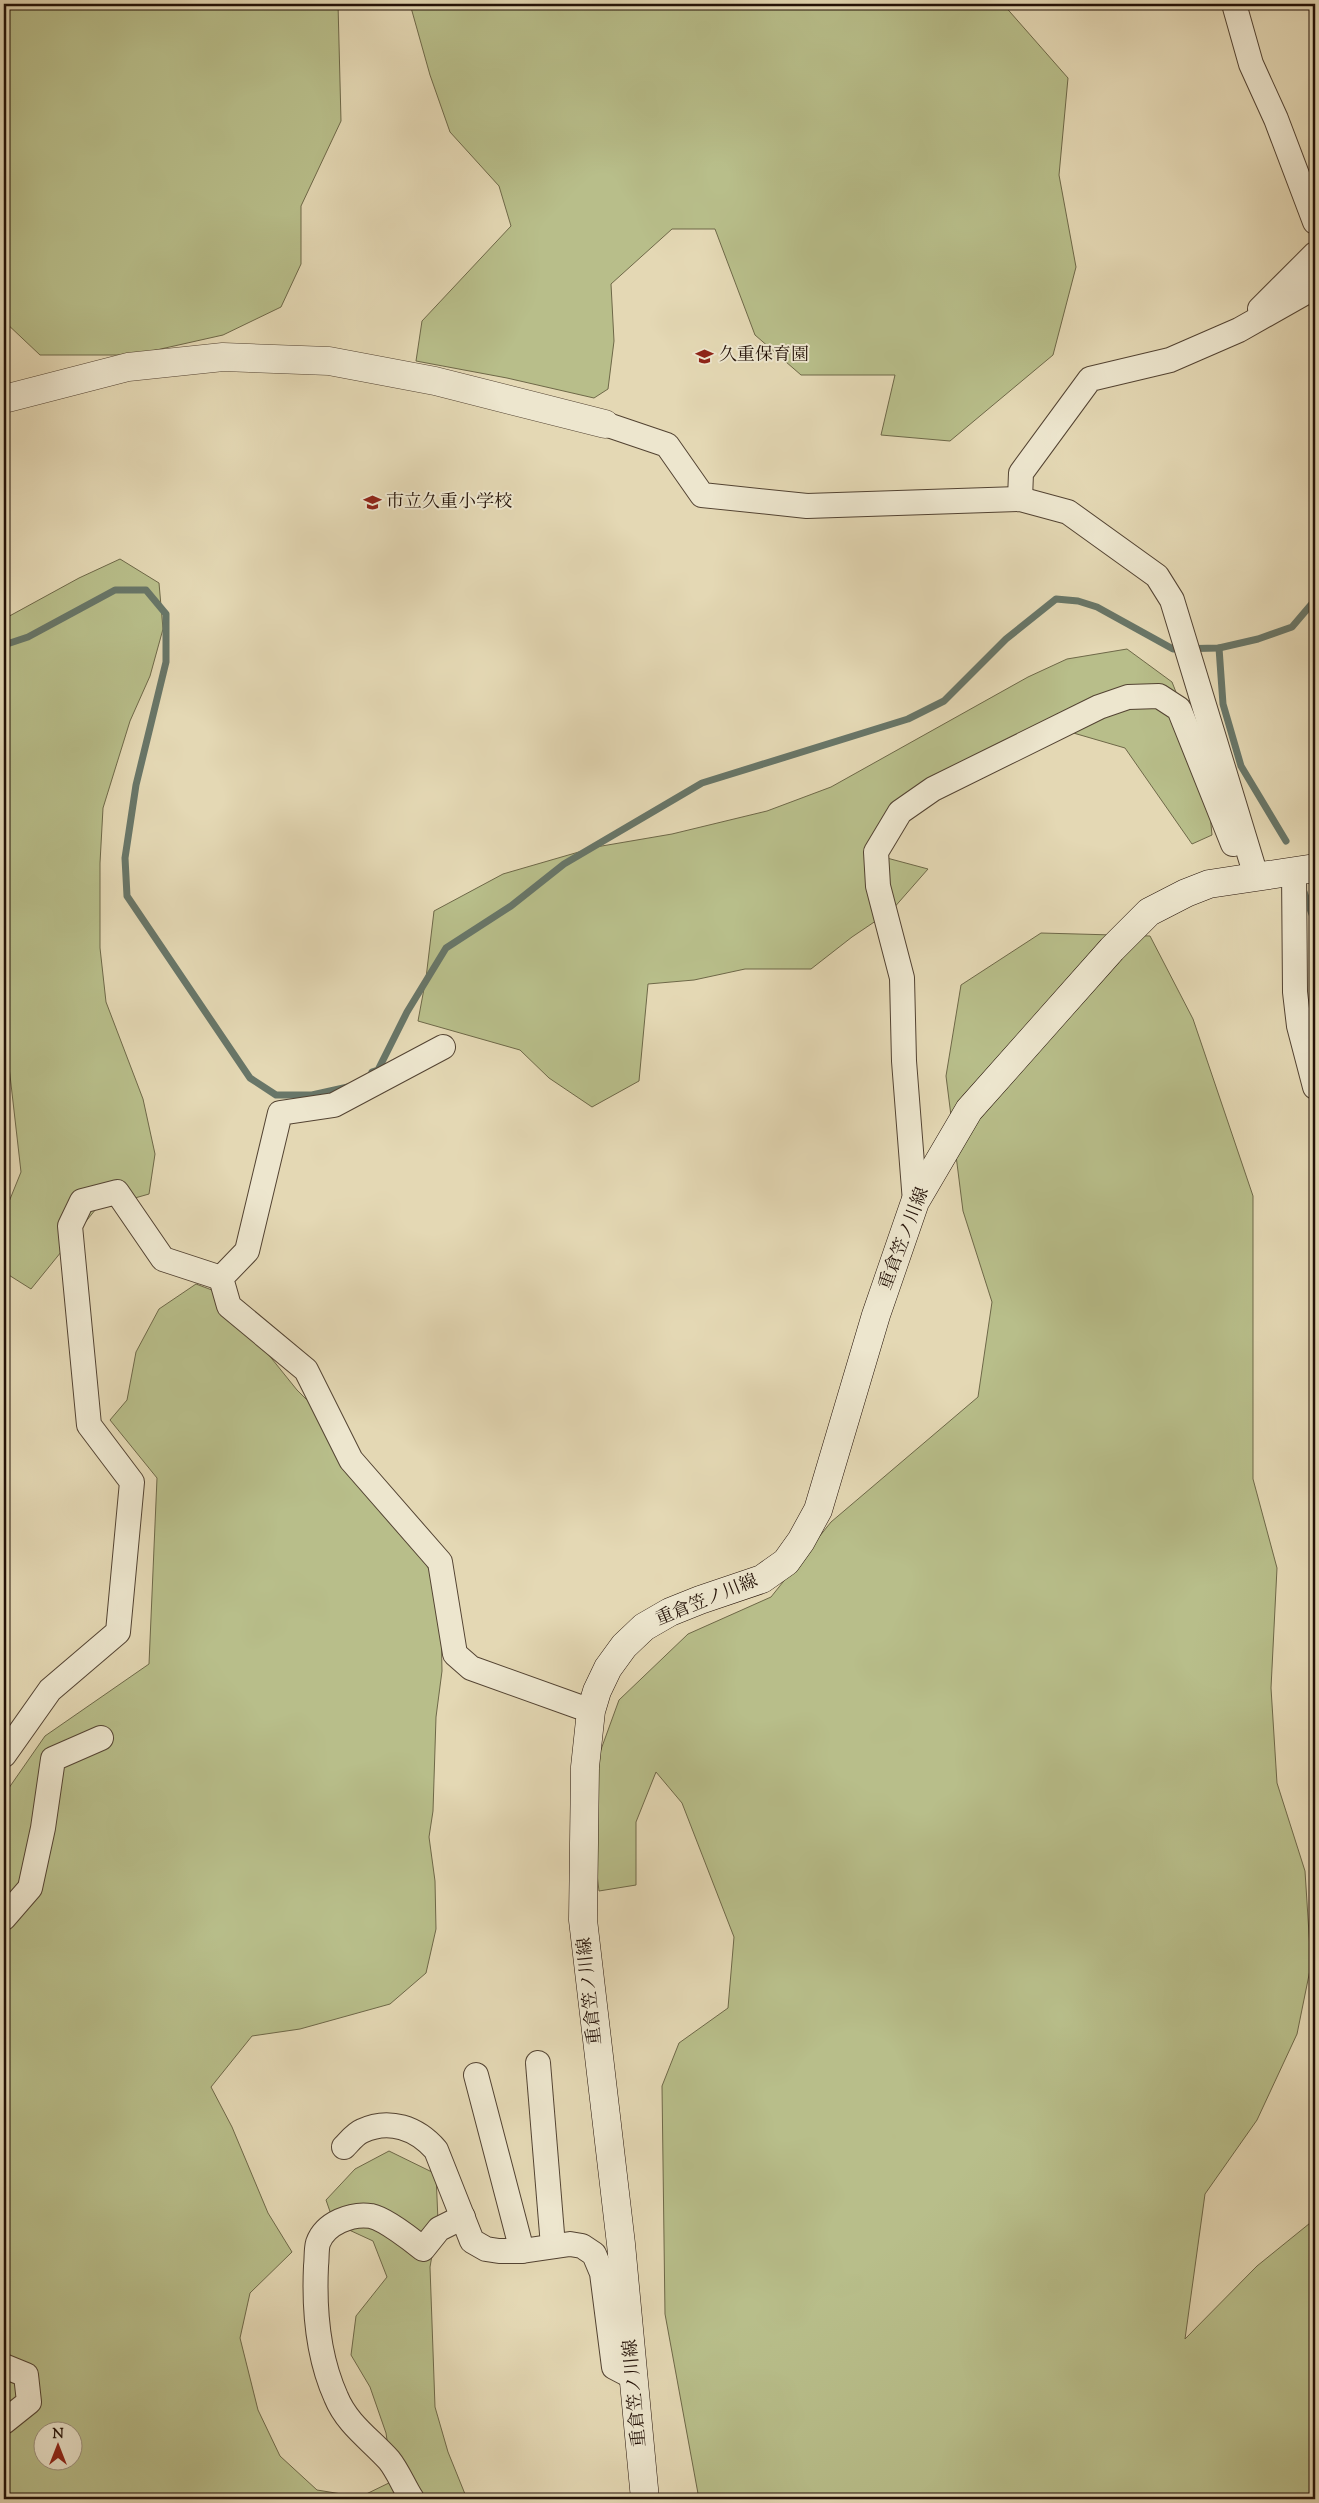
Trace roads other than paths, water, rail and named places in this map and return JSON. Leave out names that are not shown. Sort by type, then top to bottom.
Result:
[{"type":"main road","points":[[4,399],[128,367],[223,357],[329,361],[436,381],[605,424]]},
{"type":"main road","name":"重倉笠ノ川線","points":[[645,2499],[620,2234],[584,1920],[585,1767],[591,1711],[597,1691],[608,1668],[624,1646],[644,1628],[685,1606],[762,1579],[786,1562],[801,1541],[818,1510],[876,1315],[915,1202],[969,1110],[1148,912],[1209,884],[1305,870]]},
{"type":"street","points":[[1234,4],[1251,64],[1276,120],[1315,222]]},
{"type":"street","points":[[1239,330],[1315,254]]},
{"type":"street","points":[[1020,499],[1021,473],[1090,379],[1170,360],[1239,330],[1315,287]]},
{"type":"street","points":[[605,424],[667,445],[702,495],[807,506],[1020,499],[1068,512],[1157,576],[1172,600],[1185,637],[1256,876]]},
{"type":"street","points":[[915,1202],[904,1061],[902,978],[878,886],[876,852],[900,812],[933,789],[1099,707],[1128,697],[1159,696],[1179,709],[1230,839],[1256,876]]},
{"type":"street","points":[[1305,870],[1295,992],[1299,1026],[1315,1087]]},
{"type":"street","points":[[221,1278],[247,1251],[280,1113],[334,1105],[443,1047]]},
{"type":"street","points":[[4,1755],[50,1690],[118,1632],[132,1482],[89,1424],[70,1226],[82,1201],[117,1192],[163,1259],[221,1278]]},
{"type":"street","points":[[221,1278],[229,1306],[306,1370],[351,1460],[440,1562],[455,1654],[471,1668],[591,1711]]},
{"type":"street","points":[[4,1918],[30,1888],[43,1828],[53,1759],[101,1738]]},
{"type":"street","points":[[538,2063],[553,2246]]},
{"type":"street","points":[[476,2075],[522,2251]]},
{"type":"street","points":[[344,2147],[361,2132],[390,2124],[410,2128],[426,2138],[436,2150],[472,2241],[486,2249],[522,2251],[570,2244],[582,2246],[594,2254],[602,2273],[614,2367],[634,2378]]},
{"type":"street","points":[[412,2499],[390,2461],[365,2438],[348,2418],[336,2397],[326,2366],[318,2326],[316,2285],[318,2244],[323,2233],[342,2218],[372,2216],[407,2235],[422,2249],[439,2229],[462,2217]]},
{"type":"street","points":[[4,2366],[26,2376],[28,2402],[4,2422]]},
{"type":"waterway","points":[[4,645],[28,637],[115,590],[146,590],[166,614],[166,662],[136,785],[125,858],[127,896],[250,1078],[276,1095],[312,1095],[348,1087]]},
{"type":"waterway","points":[[372,1072],[378,1070],[407,1012],[446,948],[511,906],[564,864],[702,783],[908,719],[944,701],[1006,639],[1056,599],[1078,601],[1097,607],[1173,649],[1219,648],[1258,639],[1292,627],[1315,600]]},
{"type":"waterway","points":[[1219,648],[1223,704],[1241,766],[1286,841]]},
{"type":"waterway","points":[[1304,892],[1313,917],[1315,917]]},
{"type":"place","name":"久重保育園","points":[[705,356]]},
{"type":"place","name":"市立久重小学校","points":[[372,503]]}]
